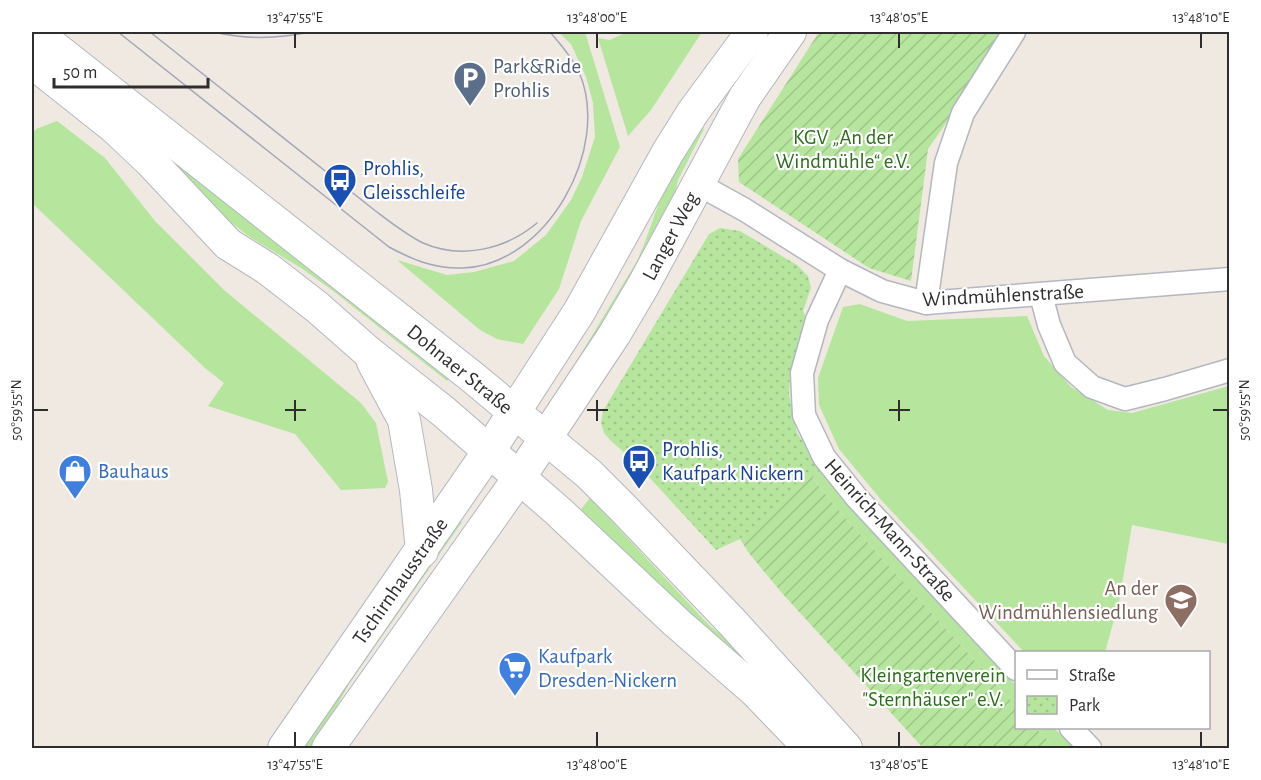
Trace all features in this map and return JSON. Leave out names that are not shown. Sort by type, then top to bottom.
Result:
[{"type":"main road","name":"Dohnaer Straße","points":[[35,32],[589,474],[732,622],[846,748]]},
{"type":"main road","name":"Langer Weg","points":[[514,412],[579,312],[668,152],[693,112],[752,32]]},
{"type":"main road","name":"Langer Weg","points":[[546,439],[632,306],[745,97],[790,32]]},
{"type":"main road","name":"Dohnaer Straße","points":[[32,62],[115,128],[151,162],[228,244],[268,269],[317,308],[444,412],[519,478],[755,691],[810,748]]},
{"type":"main road","points":[[367,351],[404,420],[416,490],[422,551]]},
{"type":"main road","name":"Tschirnhausstraße","points":[[284,748],[422,551],[514,412]]},
{"type":"main road","name":"Tschirnhausstraße","points":[[328,748],[546,439]]},
{"type":"street","points":[[926,303],[949,153],[963,112],[1014,32]]},
{"type":"street","name":"Windmühlenstraße","points":[[698,184],[745,210],[840,270],[882,291],[926,303],[1230,279]]},
{"type":"street","name":"Heinrich-Mann-Straße","points":[[840,270],[817,320],[802,373],[804,415],[824,457],[857,498],[1015,667]]},
{"type":"street","points":[[1041,295],[1049,325],[1065,363],[1092,387],[1125,399],[1230,370]]},
{"type":"street","points":[[1072,729],[1090,748]]},
{"type":"green space","points":[[558,32],[585,32],[620,147],[581,221],[559,289],[523,344],[497,339],[480,330],[397,260],[447,275],[474,272],[514,261],[546,235],[571,200],[582,177],[595,137],[593,103],[586,77],[571,44]]},
{"type":"green space","points":[[627,32],[702,32],[651,110],[628,136],[598,38],[610,40]]},
{"type":"green space","name":"KGV „An der Windmühle“ e.V.","points":[[819,32],[1005,32],[983,70],[928,149],[911,281],[869,268],[739,182],[738,159]]},
{"type":"green space","points":[[120,117],[452,375],[447,381],[332,290],[229,221],[164,156]]},
{"type":"green space","points":[[57,121],[105,158],[155,221],[224,290],[361,403],[376,423],[388,482],[385,488],[341,490],[295,434],[208,406],[224,383],[205,368],[32,203],[32,134],[36,129]]},
{"type":"green space","points":[[696,125],[704,129],[678,180],[671,213],[580,373],[573,367],[637,261],[661,197]]},
{"type":"green space","points":[[720,228],[740,231],[797,265],[808,276],[811,288],[803,311],[807,319],[790,374],[789,395],[797,433],[822,469],[740,539],[716,550],[637,464],[610,440],[604,433],[601,423],[603,411],[709,234]]},
{"type":"green space","points":[[860,304],[907,321],[1027,316],[1044,356],[1071,387],[1108,410],[1132,413],[1229,386],[1229,544],[1132,525],[1119,602],[1105,651],[1023,651],[882,501],[839,449],[819,405],[818,378],[843,307]]},
{"type":"green space","points":[[822,469],[1015,685],[1015,705],[840,512],[811,476]]},
{"type":"green space","name":"Kleingartenverein \"Sternhäuser\" e.V.","points":[[811,476],[840,512],[1015,705],[1015,729],[1037,729],[1055,748],[923,748],[781,592],[740,539]]},
{"type":"green space","points":[[590,498],[709,625],[756,663],[833,748],[578,513]]},
{"type":"green space","points":[[456,518],[462,522],[350,682],[314,748],[295,748]]},
{"type":"green space","points":[[1037,729],[1055,729],[1074,748],[1055,748]]},
{"type":"tram line","points":[[118,32],[389,247],[424,263],[463,268],[493,262],[521,247],[545,225],[565,197],[579,167],[587,134],[587,102],[576,66],[550,32]]},
{"type":"tram line","points":[[150,32],[373,209],[423,243],[453,251],[483,249],[512,239],[537,223]]},
{"type":"tram line","points":[[214,32],[262,38],[310,32]]},
{"type":"place","name":"Park&Ride Prohlis","points":[[470,107]]},
{"type":"place","name":"Prohlis, Gleisschleife","points":[[340,209]]},
{"type":"place","name":"Prohlis, Kaufpark Nickern","points":[[639,490]]},
{"type":"place","name":"Bauhaus","points":[[75,500]]},
{"type":"place","name":"An der Windmühlensiedlung","points":[[1181,629]]},
{"type":"place","name":"Kaufpark Dresden-Nickern","points":[[515,697]]}]
